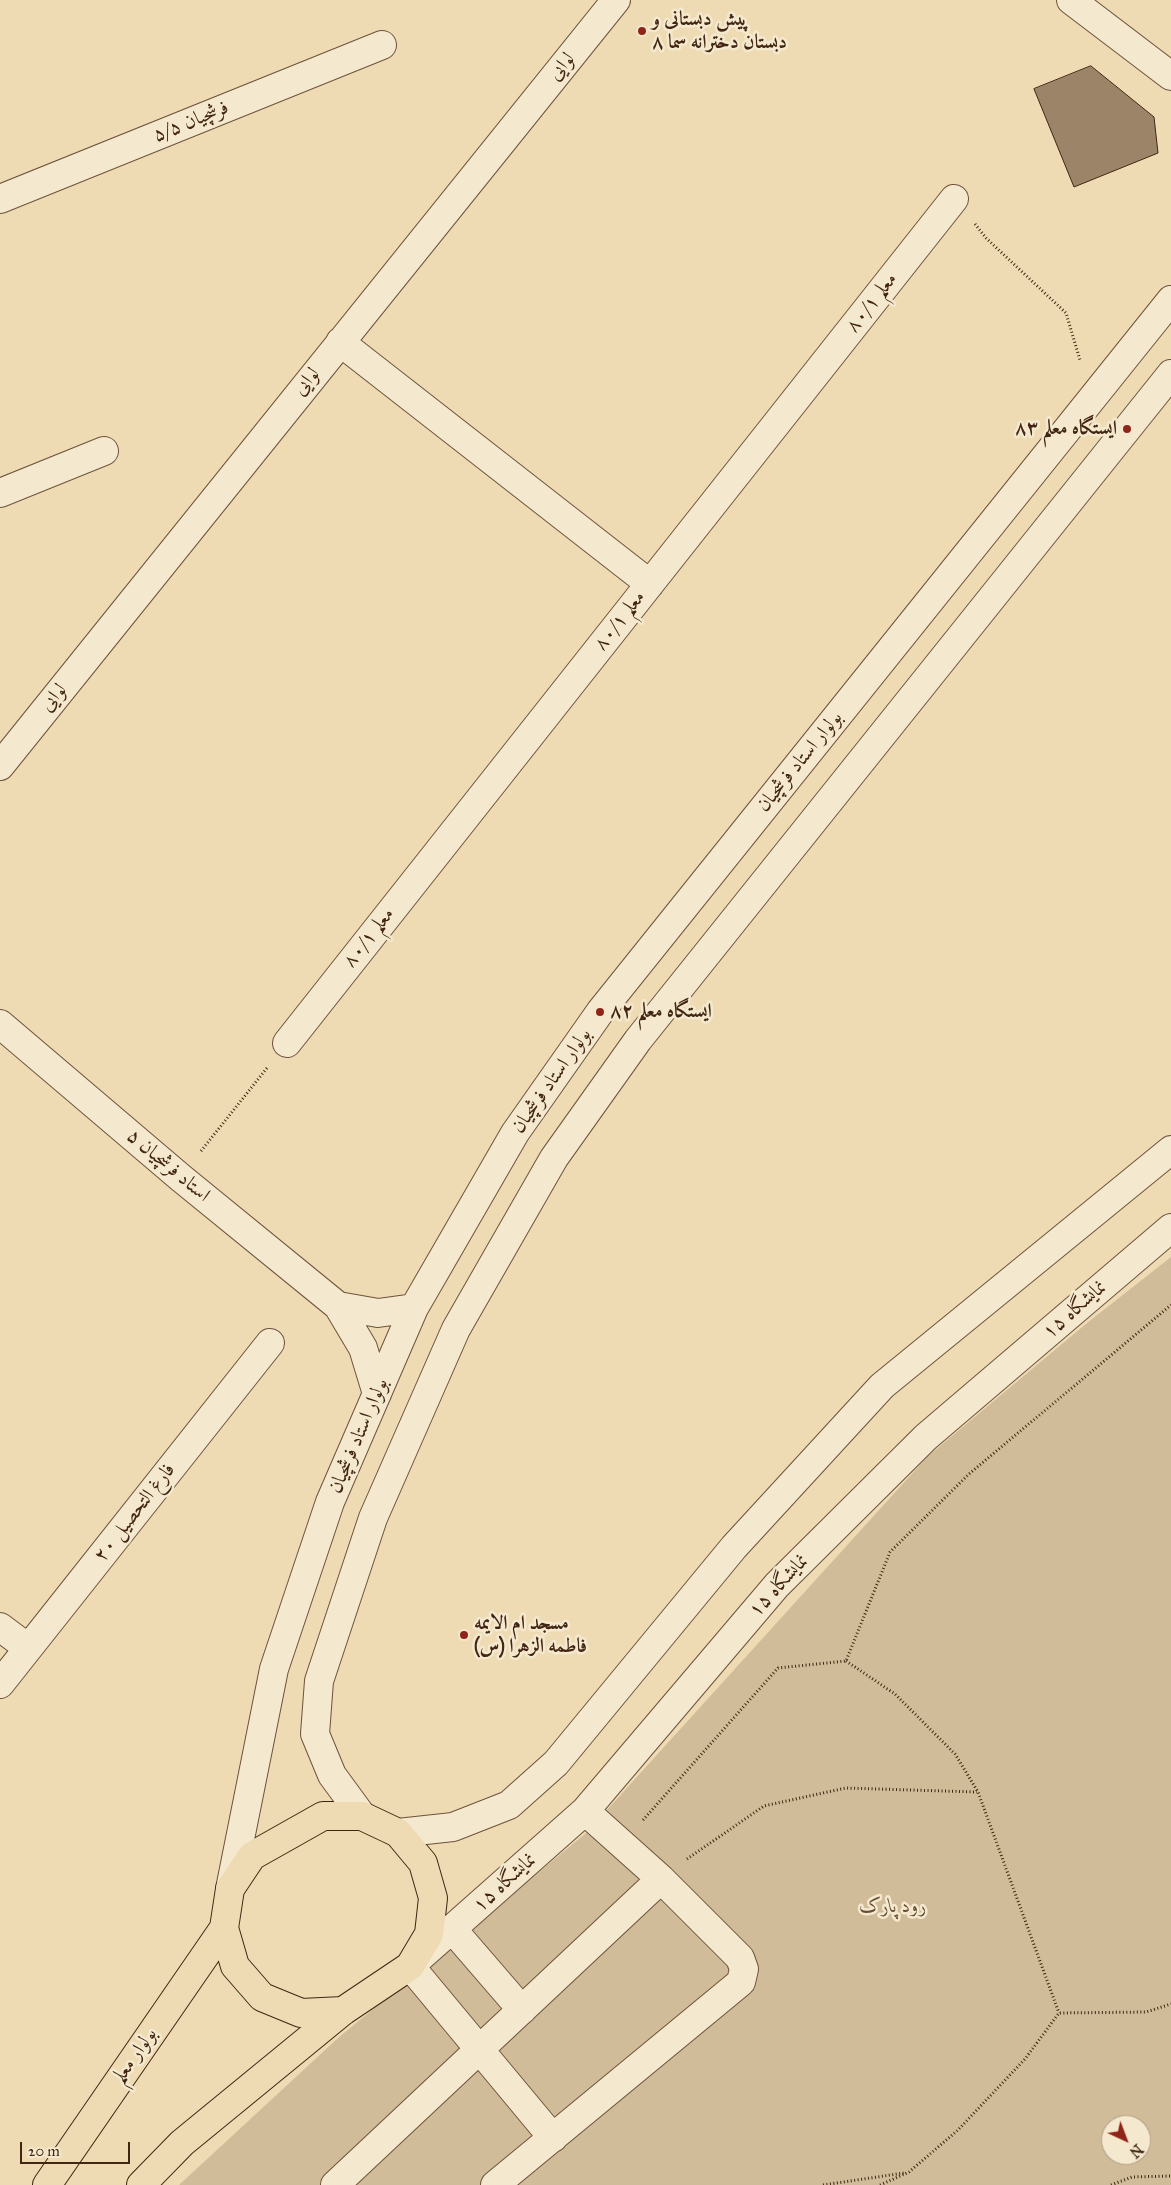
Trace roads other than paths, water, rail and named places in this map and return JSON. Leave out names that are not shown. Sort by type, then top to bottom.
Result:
[{"type":"main road","points":[[141,2185],[182,2143],[343,2011],[410,1966],[428,1934],[433,1898],[423,1862],[398,1832],[362,1816],[323,1816],[252,1856],[230,1888],[224,1928],[235,1966],[262,1998],[301,2013],[343,2011]]},
{"type":"main road","name":"بولوار معلم","points":[[46,2185],[224,1928]]},
{"type":"street","name":"لوایی","points":[[0,766],[616,0]]},
{"type":"street","points":[[1071,0],[1171,76]]},
{"type":"street","name":"فرشچیان ۵/۵","points":[[0,199],[382,45]]},
{"type":"street","name":"معلم ۸۰/۱","points":[[287,1043],[954,199]]},
{"type":"street","name":"بولوار استاد فرشچیان","points":[[230,1888],[274,1669],[330,1502],[414,1308],[515,1133],[600,1012],[1171,300]]},
{"type":"street","points":[[340,342],[650,584]]},
{"type":"street","points":[[362,1816],[332,1775],[315,1734],[319,1681],[374,1518],[456,1329],[554,1158],[638,1040],[1171,374]]},
{"type":"street","points":[[0,493],[104,451]]},
{"type":"street","name":"استاد فرشچیان ۵","points":[[0,1024],[181,1178],[338,1306],[363,1348],[377,1394]]},
{"type":"street","points":[[398,1832],[453,1827],[508,1805],[556,1763],[734,1547],[882,1386],[1171,1150]]},
{"type":"street","name":"نمایشگاه ۱۵","points":[[410,1966],[585,1811],[778,1585],[926,1437],[1171,1228]]},
{"type":"street","name":"استاد فرشچیان ۵","points":[[338,1306],[378,1313],[414,1308]]},
{"type":"street","name":"فارغ التحصیل ۲۰","points":[[0,1684],[270,1343]]},
{"type":"street","points":[[0,1626],[28,1648]]},
{"type":"street","points":[[495,2185],[741,1982],[744,1970],[740,1958],[660,1878],[585,1811]]},
{"type":"street","points":[[335,2185],[660,1878]]},
{"type":"street","points":[[452,1930],[522,2010]]},
{"type":"street","points":[[410,1966],[553,2138]]},
{"type":"place","name":"پیش دبستانی و دبستان دخترانه سما ۸","points":[[642,31]]},
{"type":"place","name":"ایستگاه معلم ۸۳","points":[[1127,429]]},
{"type":"place","name":"ایستگاه معلم ۸۲","points":[[600,1012]]},
{"type":"place","name":"مسجد ام الایمه فاطمه الزهرا (س)","points":[[464,1635]]},
{"type":"park label","name":"رود پارک","points":[[893,1907]]}]
